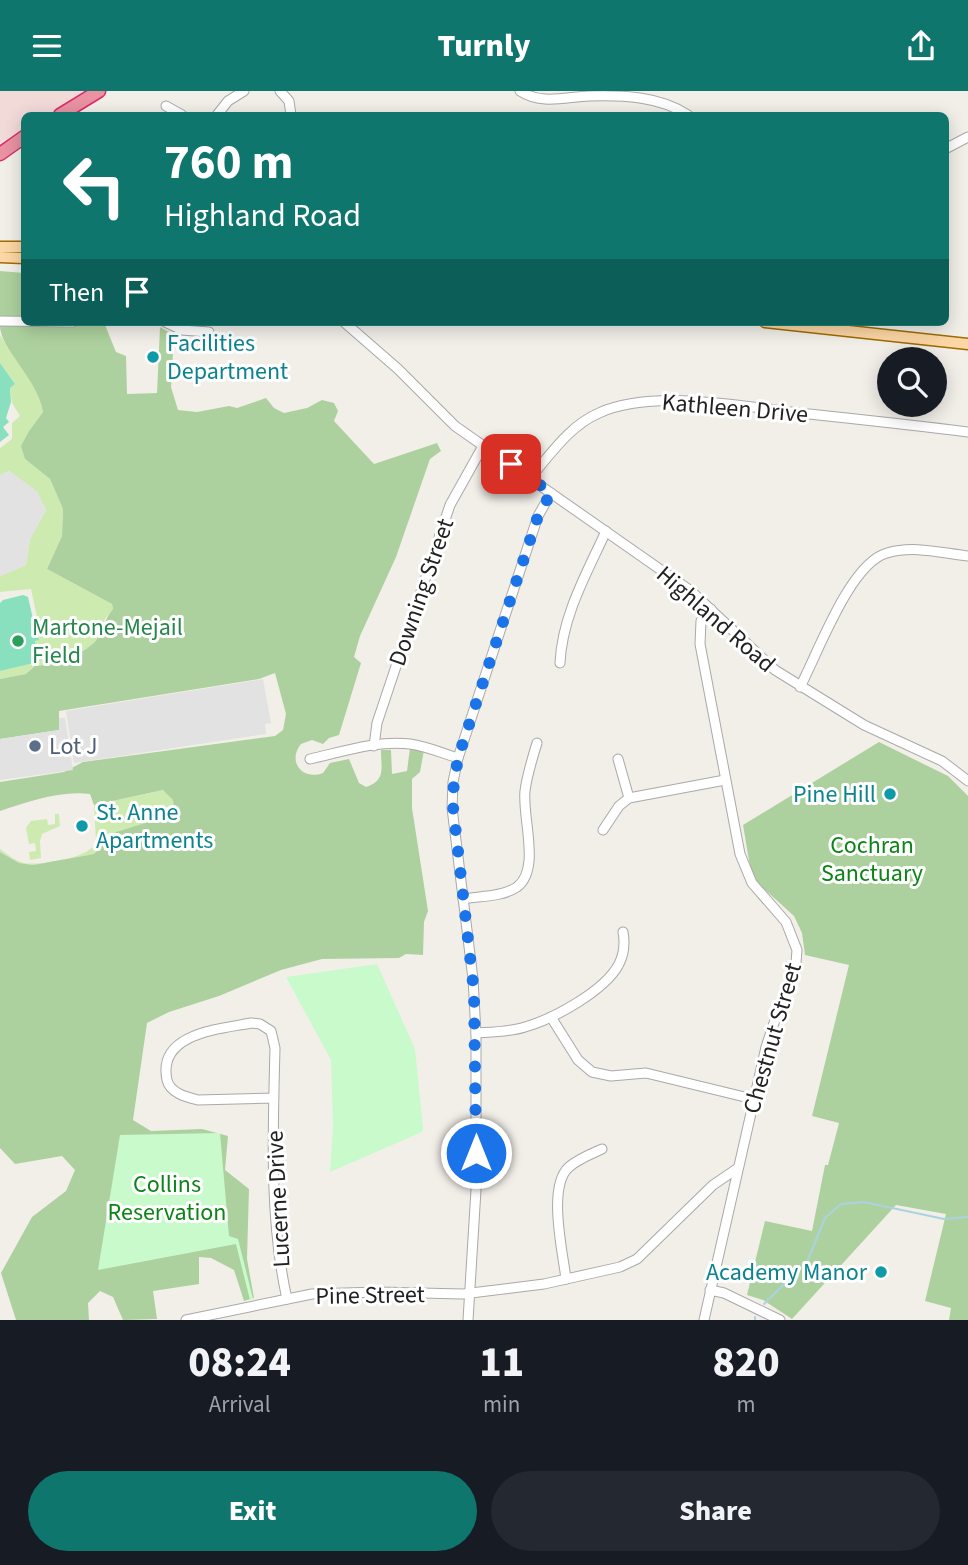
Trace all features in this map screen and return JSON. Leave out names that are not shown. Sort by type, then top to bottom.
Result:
[{"type":"highway","points":[[65,112],[99,91]]},
{"type":"highway","points":[[0,154],[21,139]]},
{"type":"main road","points":[[0,247],[21,247]]},
{"type":"main road","points":[[0,257],[21,258]]},
{"type":"main road","points":[[802,326],[968,344]]},
{"type":"street","points":[[219,112],[228,101],[244,91]]},
{"type":"street","points":[[280,91],[289,101],[291,112]]},
{"type":"street","points":[[520,91],[541,100],[604,96],[651,100],[682,112]]},
{"type":"street","points":[[166,106],[177,112]]},
{"type":"street","points":[[949,147],[968,137]]},
{"type":"street","points":[[0,321],[21,321]]},
{"type":"street","points":[[174,326],[182,330],[209,332]]},
{"type":"street","name":"Highland Road","points":[[349,326],[398,369],[455,426],[691,591],[765,663],[800,687],[887,737],[942,761],[968,781]]},
{"type":"street","name":"Kathleen Drive","points":[[530,478],[580,424],[610,408],[657,400],[968,432]]},
{"type":"street","name":"Downing Street","points":[[374,745],[377,723],[450,505],[484,446]]},
{"type":"street","points":[[468,1320],[476,1177],[476,1033],[473,979],[452,798],[458,758],[538,516],[551,493]]},
{"type":"street","points":[[560,663],[569,614],[606,531]]},
{"type":"street","points":[[800,687],[852,585],[869,563],[885,553],[911,549],[968,555]]},
{"type":"street","name":"Chestnut Street","points":[[704,1320],[753,1099],[771,1029],[795,975],[797,950],[786,922],[752,884],[745,870],[700,644],[700,625],[711,609]]},
{"type":"street","points":[[463,899],[506,892],[526,877],[529,852],[525,792],[537,743]]},
{"type":"street","points":[[310,759],[374,745],[411,744],[458,758]]},
{"type":"street","points":[[618,759],[629,798]]},
{"type":"street","points":[[603,830],[616,809],[629,798],[725,780]]},
{"type":"street","points":[[476,1033],[517,1029],[551,1017],[592,992],[610,978],[622,958],[623,932]]},
{"type":"street","points":[[551,1017],[578,1060],[592,1072],[611,1076],[646,1073],[753,1099]]},
{"type":"street","name":"Lucerne Drive","points":[[274,1098],[187,1098],[168,1083],[168,1056],[188,1038],[239,1025],[260,1024],[271,1031],[274,1039],[275,1207],[280,1267],[287,1299]]},
{"type":"street","points":[[566,1279],[558,1188],[567,1168],[602,1149]]},
{"type":"street","name":"Pine Street","points":[[187,1320],[287,1299],[334,1293],[471,1293],[544,1284],[600,1272],[632,1262],[713,1185],[738,1168]]},
{"type":"street","points":[[710,1290],[724,1293],[780,1320]]},
{"type":"shaded area","points":[[0,91],[88,91],[52,112],[21,112],[21,131],[0,143]]},
{"type":"shaded area","points":[[9,471],[37,491],[46,510],[30,539],[26,565],[0,576],[0,475]]},
{"type":"shaded area","points":[[263,679],[271,723],[265,724],[266,734],[74,763],[66,711]]},
{"type":"shaded area","name":"Lot J","points":[[59,718],[65,718],[73,770],[0,780],[0,739],[59,730]]},
{"type":"green space","points":[[0,271],[21,273],[21,321],[0,318]]},
{"type":"green space","points":[[0,326],[105,326],[116,352],[126,356],[127,394],[157,393],[160,327],[174,335],[171,387],[178,410],[197,412],[229,406],[237,408],[266,398],[274,408],[284,413],[307,408],[322,400],[334,403],[338,411],[334,421],[374,464],[437,443],[441,451],[430,459],[396,557],[360,636],[354,657],[361,663],[339,735],[329,738],[323,744],[312,740],[301,744],[296,757],[296,763],[303,772],[315,775],[323,773],[330,763],[349,759],[359,783],[366,787],[380,777],[381,750],[391,750],[392,774],[407,771],[410,748],[424,750],[420,772],[412,779],[412,808],[428,911],[424,922],[423,955],[322,959],[281,970],[219,996],[169,1012],[147,1023],[133,1120],[151,1131],[202,1129],[228,1136],[225,1170],[249,1189],[247,1259],[254,1298],[244,1301],[234,1270],[211,1258],[199,1257],[199,1284],[153,1291],[157,1319],[123,1320],[113,1297],[100,1291],[88,1303],[89,1320],[16,1320],[1,1273],[32,1217],[66,1191],[75,1170],[62,1156],[15,1164],[0,1148],[0,852],[19,863],[33,865],[94,854],[116,832],[148,822],[174,809],[173,800],[163,790],[94,805],[90,794],[79,793],[44,798],[0,811],[0,782],[64,772],[83,762],[275,736],[283,730],[286,714],[275,673],[259,679],[59,711],[59,730],[0,739],[0,679],[26,674],[35,666],[59,661],[87,648],[97,639],[113,609],[112,604],[47,569],[62,536],[63,509],[50,479],[25,459],[21,446],[43,412],[35,389],[6,344]]},
{"type":"green space","points":[[0,335],[32,381],[41,401],[43,412],[29,431],[25,459],[50,479],[63,509],[62,536],[47,569],[112,604],[113,609],[105,619],[97,641],[90,647],[55,663],[32,668],[27,674],[0,679],[0,671],[37,662],[39,659],[35,641],[39,639],[35,623],[31,624],[37,617],[31,589],[0,592],[0,576],[26,565],[30,539],[46,510],[36,491],[9,471],[0,475],[0,448],[12,439],[12,423],[20,416],[12,403],[10,388],[15,384],[0,363]]},
{"type":"green space","points":[[0,363],[15,384],[10,388],[11,402],[6,418],[9,422],[3,427],[9,435],[0,442]]},
{"type":"green space","name":"Martone-Mejail Field","points":[[23,595],[28,597],[32,623],[35,623],[39,659],[38,662],[0,671],[0,603]]},
{"type":"green space","name":"Cochran Sanctuary","points":[[879,742],[948,776],[968,796],[968,1320],[949,1320],[951,1308],[925,1301],[946,1214],[896,1205],[792,1319],[763,1300],[747,1295],[765,1221],[812,1231],[825,1165],[828,1165],[839,1123],[812,1116],[849,965],[805,955],[802,933],[794,916],[752,878],[743,825]]},
{"type":"green space","points":[[164,790],[173,800],[174,809],[148,822],[116,832],[94,854],[66,859],[85,852],[96,842],[94,805]]},
{"type":"green space","points":[[55,814],[59,814],[60,826],[42,834],[41,858],[30,860],[29,852],[36,851],[35,843],[29,844],[26,828],[31,821],[47,819],[48,825],[55,824]]},
{"type":"green space","points":[[0,849],[21,862],[46,863],[19,863],[0,852]]},
{"type":"green space","points":[[377,964],[415,1049],[423,1128],[422,1132],[330,1172],[333,1127],[331,1060],[286,977]]},
{"type":"green space","name":"Collins Reservation","points":[[220,1133],[229,1236],[238,1239],[253,1299],[250,1300],[236,1244],[98,1270],[120,1135]]},
{"type":"waterway","points":[[764,1304],[807,1262],[825,1218],[841,1204],[864,1202],[944,1219],[968,1217]]},
{"type":"place","name":"Facilities Department","points":[[153,357]]},
{"type":"place","name":"Martone-Mejail Field","points":[[18,641]]},
{"type":"place","name":"Lot J","points":[[35,746]]},
{"type":"place","name":"Pine Hill","points":[[890,794]]},
{"type":"place","name":"St. Anne Apartments","points":[[82,826]]},
{"type":"place","name":"Academy Manor","points":[[881,1272]]},
{"type":"route","points":[[476,1153],[474,992],[452,793],[458,758],[526,551],[540,510],[551,493],[511,464]]}]
